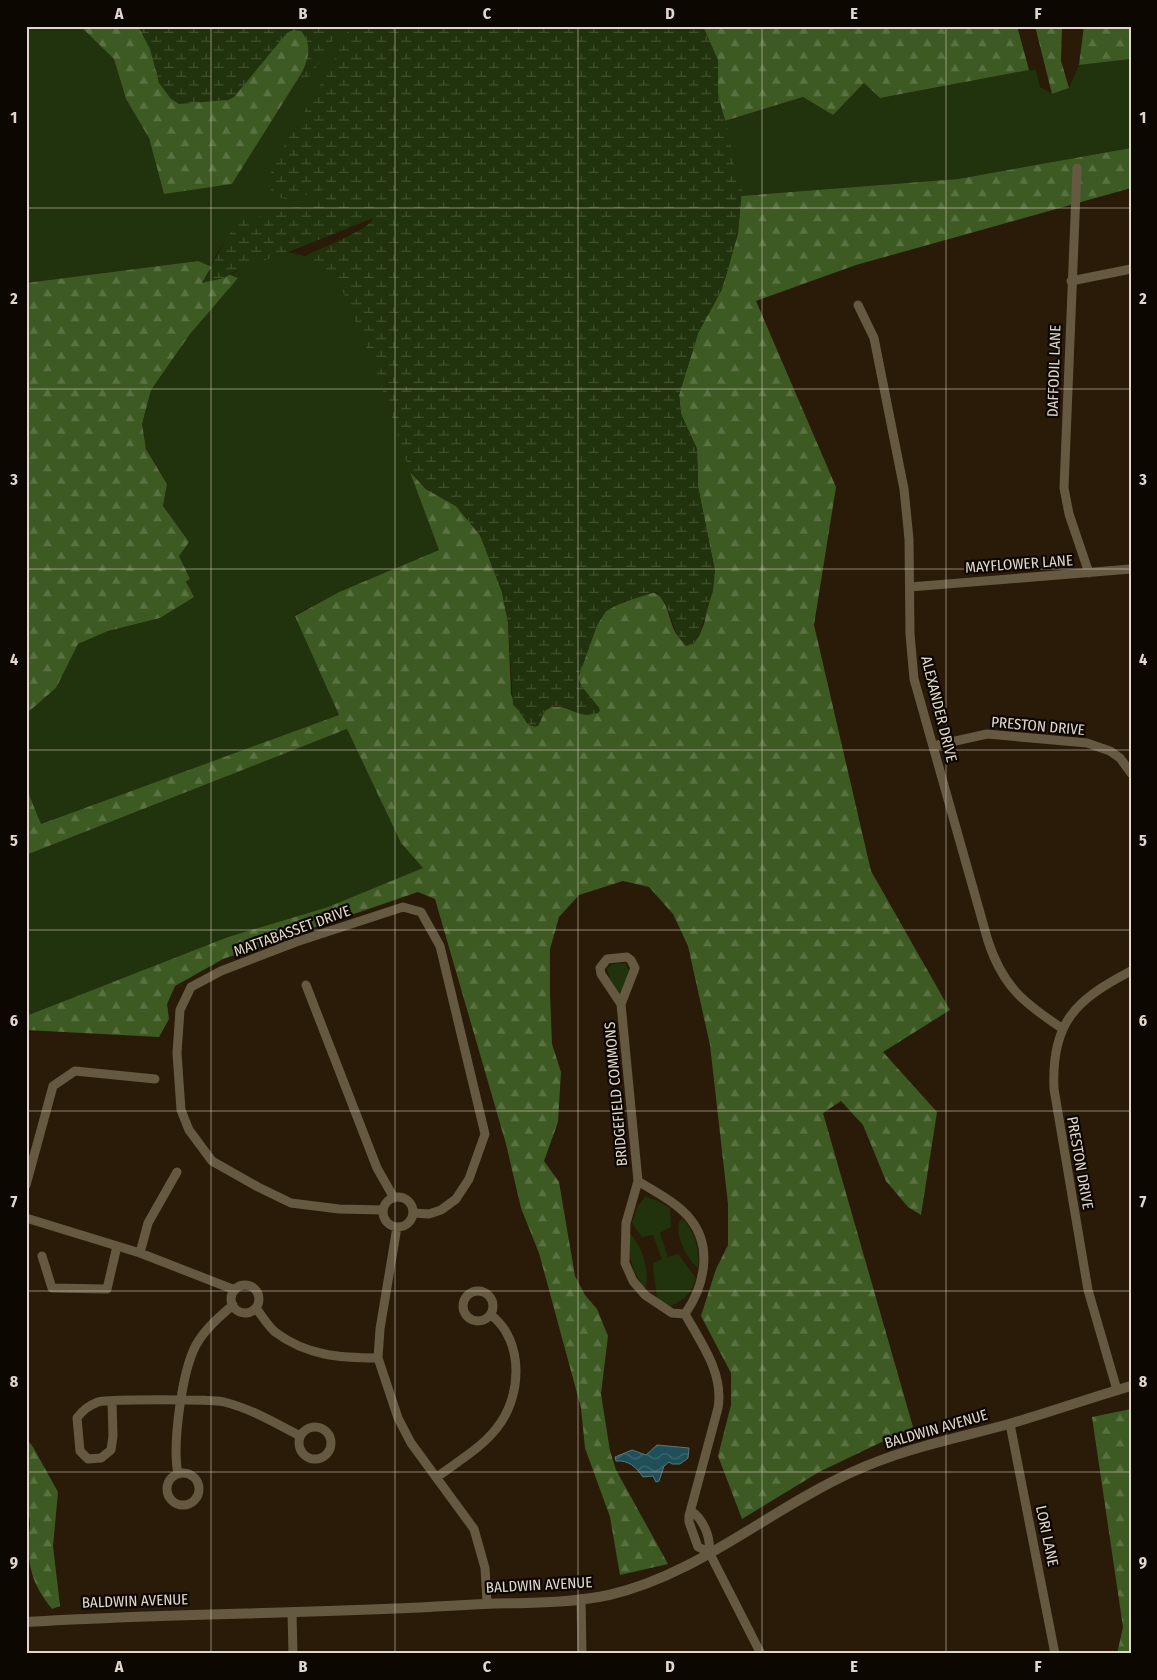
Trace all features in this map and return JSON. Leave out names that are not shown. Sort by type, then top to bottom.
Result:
[{"type":"street","name":"DAFFODIL LANE","points":[[1076,168],[1064,488],[1068,514],[1089,573]]},
{"type":"street","points":[[1071,281],[1131,269]]},
{"type":"street","name":"ALEXANDER DRIVE","points":[[858,305],[874,338],[904,489],[909,539],[911,655],[914,679],[988,941],[999,970],[1020,998],[1063,1029]]},
{"type":"street","name":"MAYFLOWER LANE","points":[[910,587],[1131,569]]},
{"type":"street","name":"PRESTON DRIVE","points":[[933,746],[986,734],[1087,744],[1110,751],[1120,758],[1131,773]]},
{"type":"street","name":"MATTABASSET DRIVE","points":[[383,1210],[339,1209],[291,1203],[212,1161],[189,1130],[181,1110],[177,1053],[180,1010],[191,987],[221,972],[296,942],[403,907],[421,912],[440,946],[485,1134],[469,1178],[456,1199],[441,1210],[429,1214],[414,1213]]},
{"type":"street","name":"BRIDGEFIELD COMMONS","points":[[621,1004],[600,971],[602,963],[610,958],[627,957],[635,966],[621,1004],[638,1180],[624,1236],[625,1263],[639,1290],[650,1300],[672,1313],[685,1314],[691,1305],[703,1274],[705,1262],[702,1243],[691,1220],[678,1207],[638,1180]]},
{"type":"street","name":"PRESTON DRIVE","points":[[1117,1390],[1088,1290],[1054,1089],[1054,1059],[1063,1029],[1080,1003],[1090,994],[1131,971]]},
{"type":"street","points":[[306,985],[377,1168],[394,1198]]},
{"type":"street","points":[[26,1186],[53,1086],[76,1071],[155,1078]]},
{"type":"street","points":[[140,1252],[148,1223],[177,1172]]},
{"type":"street","points":[[399,1197],[410,1202],[414,1213],[410,1222],[397,1227],[385,1220],[383,1210],[385,1204],[399,1197]]},
{"type":"street","points":[[26,1218],[140,1252],[235,1290]]},
{"type":"street","points":[[397,1227],[380,1329],[378,1358],[398,1418],[411,1443],[474,1529],[485,1568],[487,1603]]},
{"type":"street","points":[[42,1256],[52,1288],[107,1289],[117,1246]]},
{"type":"street","points":[[244,1285],[254,1289],[259,1298],[256,1308],[246,1313],[236,1310],[231,1300],[235,1290],[244,1285]]},
{"type":"street","points":[[178,1474],[175,1458],[186,1375],[196,1346],[210,1325],[233,1306]]},
{"type":"street","points":[[256,1308],[274,1331],[298,1346],[339,1358],[378,1358]]},
{"type":"street","points":[[685,1314],[715,1370],[719,1394],[718,1408],[689,1522],[698,1547],[709,1552]]},
{"type":"street","points":[[437,1478],[484,1442],[507,1412],[512,1397],[516,1377],[512,1344],[508,1332],[491,1315]]},
{"type":"street","name":"BALDWIN AVENUE","points":[[26,1622],[142,1615],[292,1612],[581,1599],[616,1593],[646,1584],[709,1552],[821,1488],[870,1464],[918,1446],[1010,1424],[1131,1386]]},
{"type":"street","points":[[112,1401],[111,1450],[101,1458],[88,1458],[80,1451],[77,1418],[84,1409],[100,1401],[182,1400],[222,1401],[256,1412],[300,1436]]},
{"type":"street","name":"LORI LANE","points":[[1010,1424],[1055,1654]]},
{"type":"street","points":[[692,1512],[698,1517],[709,1537],[709,1552],[761,1654]]},
{"type":"street","points":[[581,1599],[582,1654]]},
{"type":"street","points":[[292,1612],[293,1654]]},
{"type":"green space","points":[[80,26],[114,59],[126,99],[149,138],[164,194],[232,184],[302,73],[299,82],[341,26],[352,26],[333,63],[331,187],[333,191],[328,199],[227,237],[210,266],[197,261],[26,283],[26,28]]},
{"type":"green space","points":[[80,26],[307,26],[323,39],[232,184],[164,194],[149,138],[126,99],[114,59]]},
{"type":"green space","points":[[138,26],[341,26],[312,74],[300,85],[299,80],[308,55],[308,43],[301,31],[294,30],[287,33],[234,97],[228,100],[179,104],[171,99],[159,83],[150,49]]},
{"type":"green space","points":[[350,26],[703,26],[718,60],[718,94],[730,139],[734,167],[742,188],[738,233],[721,291],[698,333],[679,395],[681,414],[697,449],[698,487],[715,571],[713,591],[700,633],[693,644],[686,646],[677,633],[665,604],[656,592],[623,602],[606,611],[597,625],[578,678],[582,687],[599,708],[600,711],[593,714],[580,714],[555,706],[546,710],[535,727],[526,721],[513,705],[508,622],[502,592],[480,535],[456,506],[426,489],[410,472],[378,376],[344,294],[327,270],[318,263],[304,257],[353,234],[370,223],[373,218],[281,255],[241,268],[224,278],[202,283],[227,237],[243,219],[272,215],[290,208],[304,207],[330,192],[329,189],[326,189],[289,200],[274,196],[267,182],[279,155],[333,63]]},
{"type":"green space","points":[[680,26],[1017,26],[1029,70],[880,98],[864,83],[833,115],[803,97],[715,124]]},
{"type":"green space","points":[[1035,26],[1062,26],[1061,61],[1069,88],[1052,94]]},
{"type":"green space","points":[[1084,26],[1131,26],[1131,59],[1079,65]]},
{"type":"green space","points":[[1131,59],[1131,148],[958,179],[741,196],[728,165],[723,122],[803,97],[833,115],[864,83],[881,98],[1029,70],[1036,70],[1040,87],[1053,94],[1069,88],[1079,65]]},
{"type":"green space","points":[[1131,148],[1131,188],[856,265],[756,301],[836,487],[814,625],[871,871],[950,1010],[883,1052],[937,1112],[921,1215],[908,1207],[886,1181],[863,1125],[841,1101],[823,1113],[913,1427],[819,1472],[742,1519],[718,1456],[731,1405],[731,1373],[701,1316],[716,1269],[728,1245],[728,1204],[710,1045],[688,946],[673,914],[649,887],[623,881],[579,895],[559,917],[550,949],[552,1044],[561,1072],[558,1122],[544,1161],[559,1182],[575,1276],[585,1295],[597,1309],[608,1336],[601,1394],[610,1451],[616,1470],[668,1564],[620,1575],[610,1517],[585,1448],[581,1408],[539,1253],[521,1208],[506,1144],[435,899],[418,892],[223,959],[175,986],[167,1004],[169,1019],[159,1037],[26,1030],[26,1016],[228,937],[328,907],[423,868],[401,843],[347,729],[26,855],[26,781],[41,824],[339,715],[295,616],[339,592],[439,550],[410,472],[426,489],[456,506],[480,535],[502,592],[508,622],[511,695],[527,723],[532,726],[538,726],[545,711],[551,707],[562,707],[582,714],[598,713],[599,708],[582,687],[578,678],[597,625],[606,611],[614,606],[652,592],[663,600],[673,628],[681,639],[693,644],[704,624],[715,571],[698,487],[697,449],[681,414],[679,395],[698,333],[721,291],[727,272],[738,233],[741,196],[958,179]]},
{"type":"green space","points":[[287,252],[309,257],[322,263],[334,273],[345,288],[364,330],[439,550],[339,592],[295,615],[339,715],[41,824],[26,781],[26,714],[56,688],[78,644],[108,631],[160,618],[190,579],[179,556],[188,542],[163,506],[167,483],[146,448],[142,424],[151,390],[190,334],[237,277],[231,275],[241,268]]},
{"type":"green space","points":[[198,261],[238,278],[190,334],[151,390],[142,424],[146,449],[167,484],[163,506],[189,542],[179,556],[190,579],[186,582],[194,597],[160,618],[108,631],[78,644],[56,688],[26,714],[26,283]]},
{"type":"green space","points":[[347,729],[401,843],[424,868],[328,907],[228,937],[26,1016],[26,855]]},
{"type":"green space","points":[[625,963],[629,970],[620,996],[610,979],[607,968],[612,964]]},
{"type":"green space","points":[[645,1197],[656,1200],[670,1208],[671,1227],[660,1233],[668,1257],[678,1254],[696,1278],[687,1295],[670,1306],[657,1299],[653,1266],[654,1263],[662,1259],[653,1235],[642,1237],[632,1223],[637,1207]]},
{"type":"green space","points":[[682,1218],[687,1223],[696,1241],[698,1268],[685,1252],[679,1237],[678,1229]]},
{"type":"green space","points":[[630,1234],[642,1252],[647,1276],[645,1289],[637,1276],[630,1256]]},
{"type":"green space","points":[[1131,1409],[1131,1654],[1117,1654],[1123,1627],[1092,1417]]},
{"type":"green space","points":[[26,1438],[58,1492],[53,1546],[60,1606],[52,1609],[37,1586],[31,1570],[28,1542],[30,1523],[26,1470]]},
{"type":"water","points":[[657,1445],[689,1448],[688,1458],[680,1464],[669,1462],[664,1466],[659,1481],[656,1482],[653,1476],[643,1477],[635,1467],[628,1463],[616,1461],[615,1457],[632,1450],[646,1455]]}]
